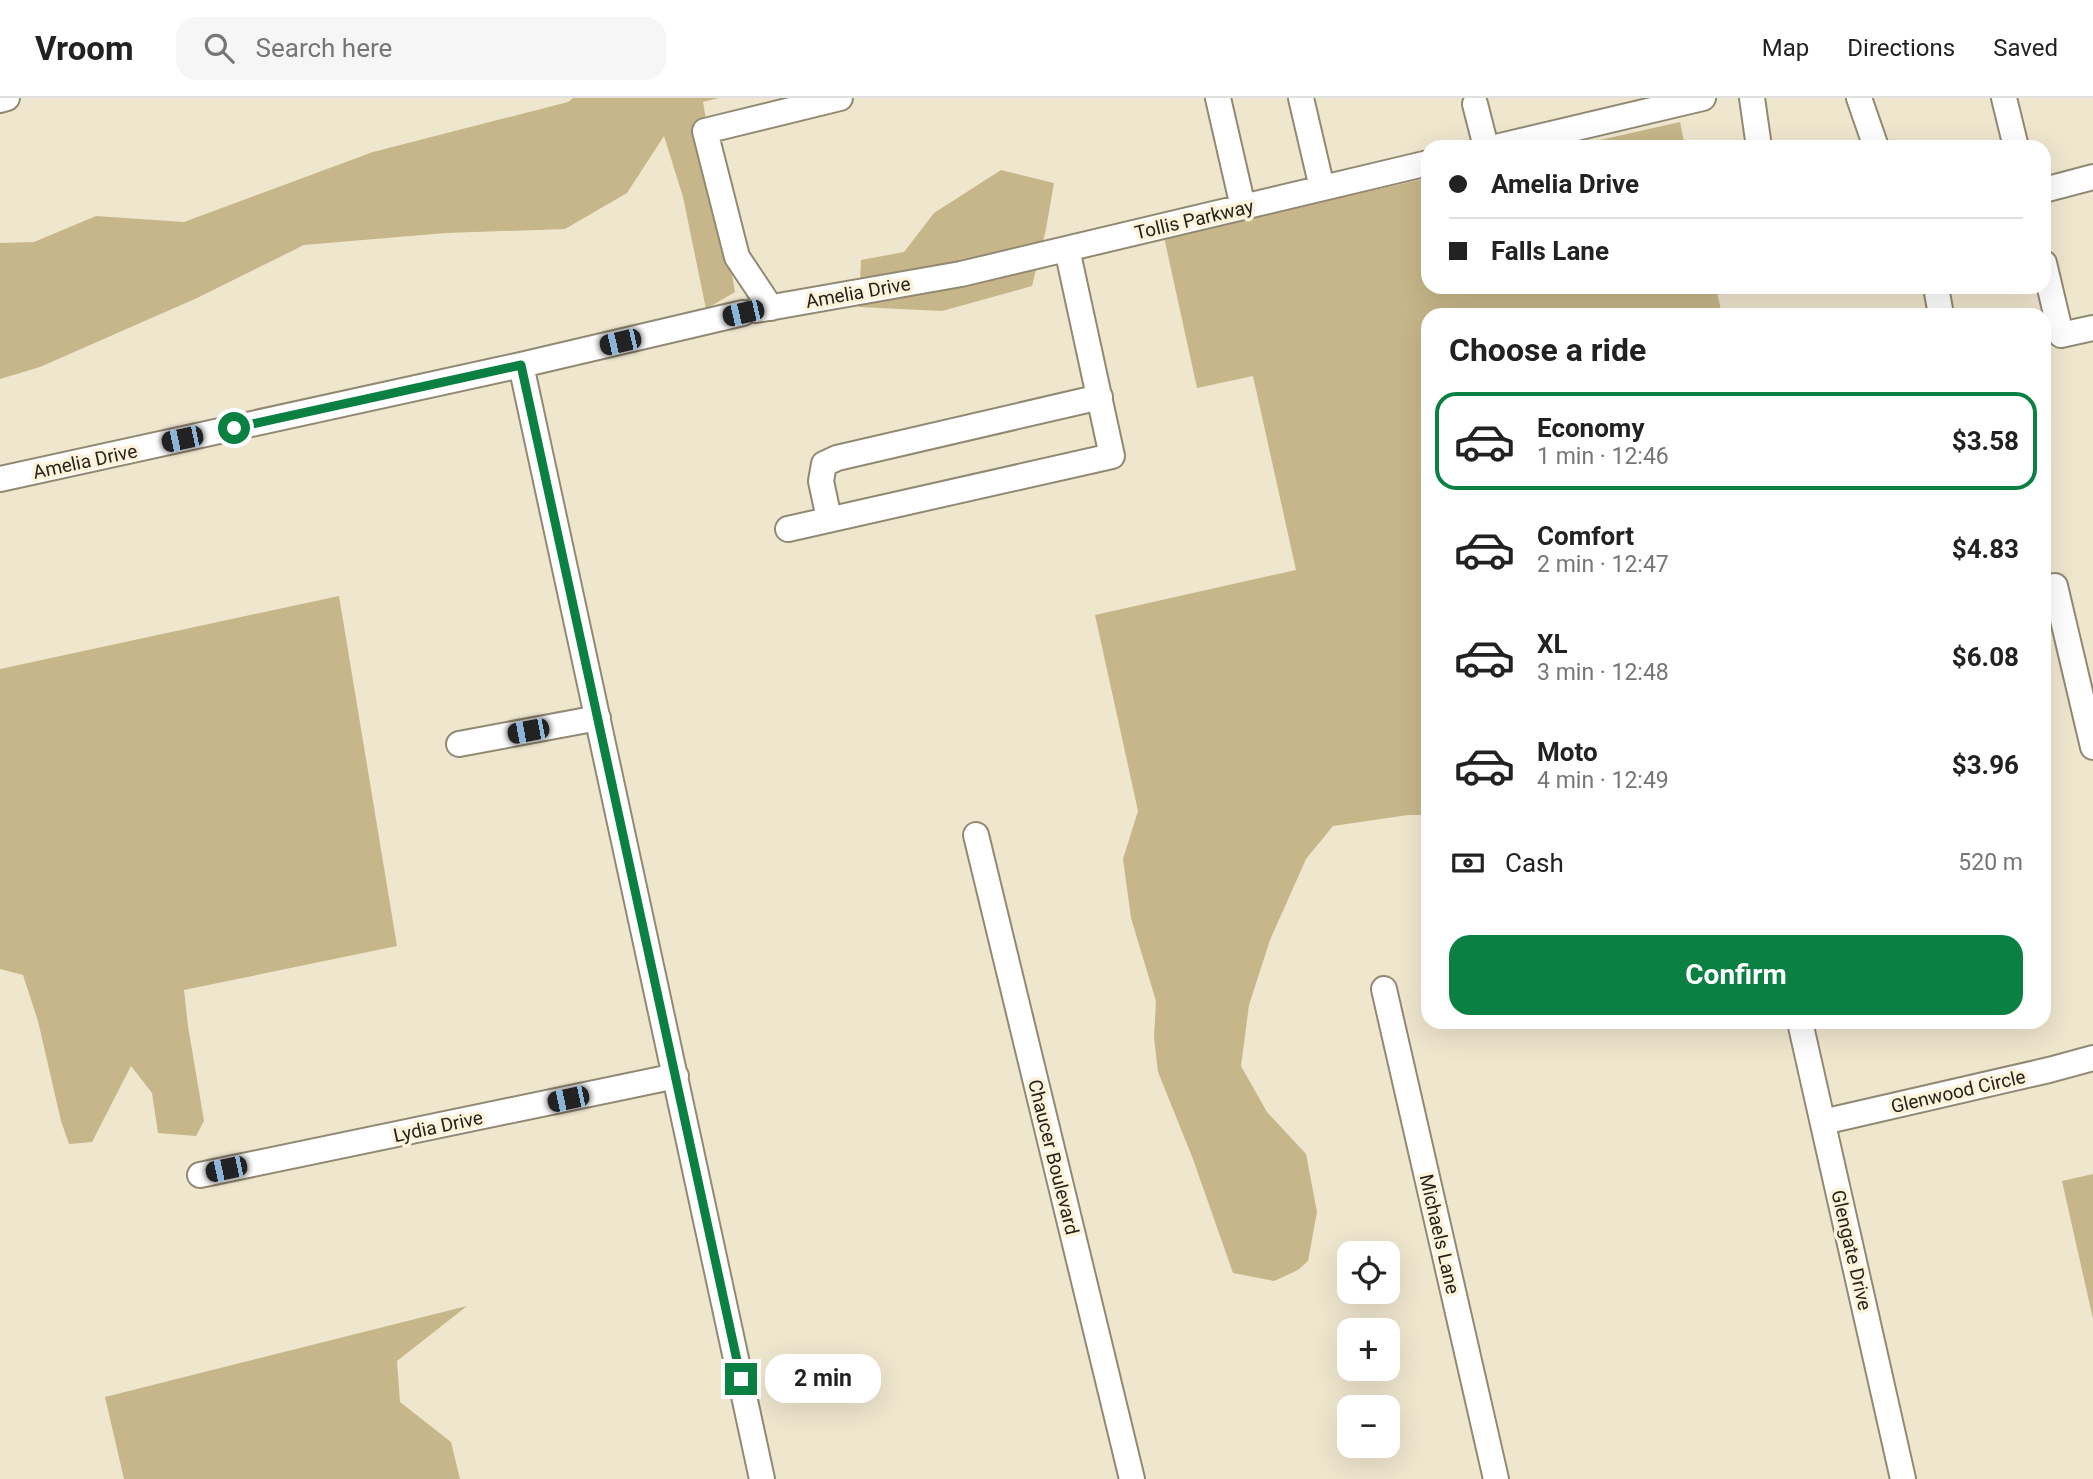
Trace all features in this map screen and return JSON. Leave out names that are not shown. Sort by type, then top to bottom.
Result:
[{"type":"street","points":[[0,100],[7,98]]},
{"type":"street","points":[[757,311],[737,257],[705,131],[840,98]]},
{"type":"street","points":[[1218,98],[1243,207]]},
{"type":"street","points":[[1301,98],[1322,188]]},
{"type":"street","points":[[1526,140],[1703,98]]},
{"type":"street","points":[[1752,98],[1758,140]]},
{"type":"street","points":[[1859,98],[1874,140]]},
{"type":"street","points":[[2004,98],[2014,140]]},
{"type":"street","points":[[1473,100],[1484,140]]},
{"type":"street","name":"Tollis Parkway","points":[[961,274],[1421,165]]},
{"type":"street","points":[[2051,188],[2093,177]]},
{"type":"street","points":[[788,528],[1112,456],[1067,249]]},
{"type":"street","name":"Amelia Drive","points":[[0,479],[757,311],[961,274]]},
{"type":"street","points":[[2051,293],[2061,335],[2093,328]]},
{"type":"street","points":[[521,365],[762,1479]]},
{"type":"street","points":[[829,519],[821,481],[824,464],[836,458],[1100,397]]},
{"type":"street","points":[[2055,586],[2093,747]]},
{"type":"street","points":[[459,744],[598,718]]},
{"type":"street","name":"Chaucer Boulevard","points":[[976,835],[1132,1479]]},
{"type":"street","name":"Michaels Lane","points":[[1384,989],[1496,1479]]},
{"type":"street","name":"Glengate Drive","points":[[1802,1029],[1903,1479]]},
{"type":"street","name":"Glenwood Circle","points":[[1823,1122],[2093,1058]]},
{"type":"street","name":"Lydia Drive","points":[[200,1175],[676,1076]]},
{"type":"shaded area","points":[[573,98],[719,98],[703,102],[735,292],[706,309],[683,197],[664,136],[627,193],[565,229],[446,233],[304,245],[197,298],[40,367],[0,379],[0,243],[34,242],[96,216],[184,222],[373,152],[568,102]]},
{"type":"shaded area","points":[[1680,122],[1684,140],[1600,140]]},
{"type":"shaded area","points":[[1001,170],[1054,183],[1032,286],[942,311],[859,307],[861,260],[904,252],[934,213]]},
{"type":"shaded area","points":[[1421,180],[1421,294],[1718,294],[1720,308],[1421,308],[1421,815],[1333,826],[1306,859],[1270,940],[1249,1005],[1241,1066],[1267,1112],[1306,1154],[1317,1212],[1308,1261],[1298,1270],[1274,1281],[1233,1273],[1193,1159],[1158,1072],[1154,1038],[1156,1001],[1131,918],[1123,859],[1138,811],[1095,615],[1296,570],[1253,376],[1197,388],[1164,237]]},
{"type":"shaded area","points":[[339,596],[397,946],[184,990],[204,1121],[196,1136],[158,1133],[152,1093],[131,1066],[92,1142],[69,1144],[61,1121],[38,1021],[23,975],[0,969],[0,669]]},
{"type":"shaded area","points":[[2093,1174],[2093,1319],[2062,1181]]},
{"type":"shaded area","points":[[467,1306],[397,1361],[400,1402],[451,1442],[460,1479],[124,1479],[105,1397]]},
{"type":"route","points":[[234,428],[521,365],[741,1379]]}]
